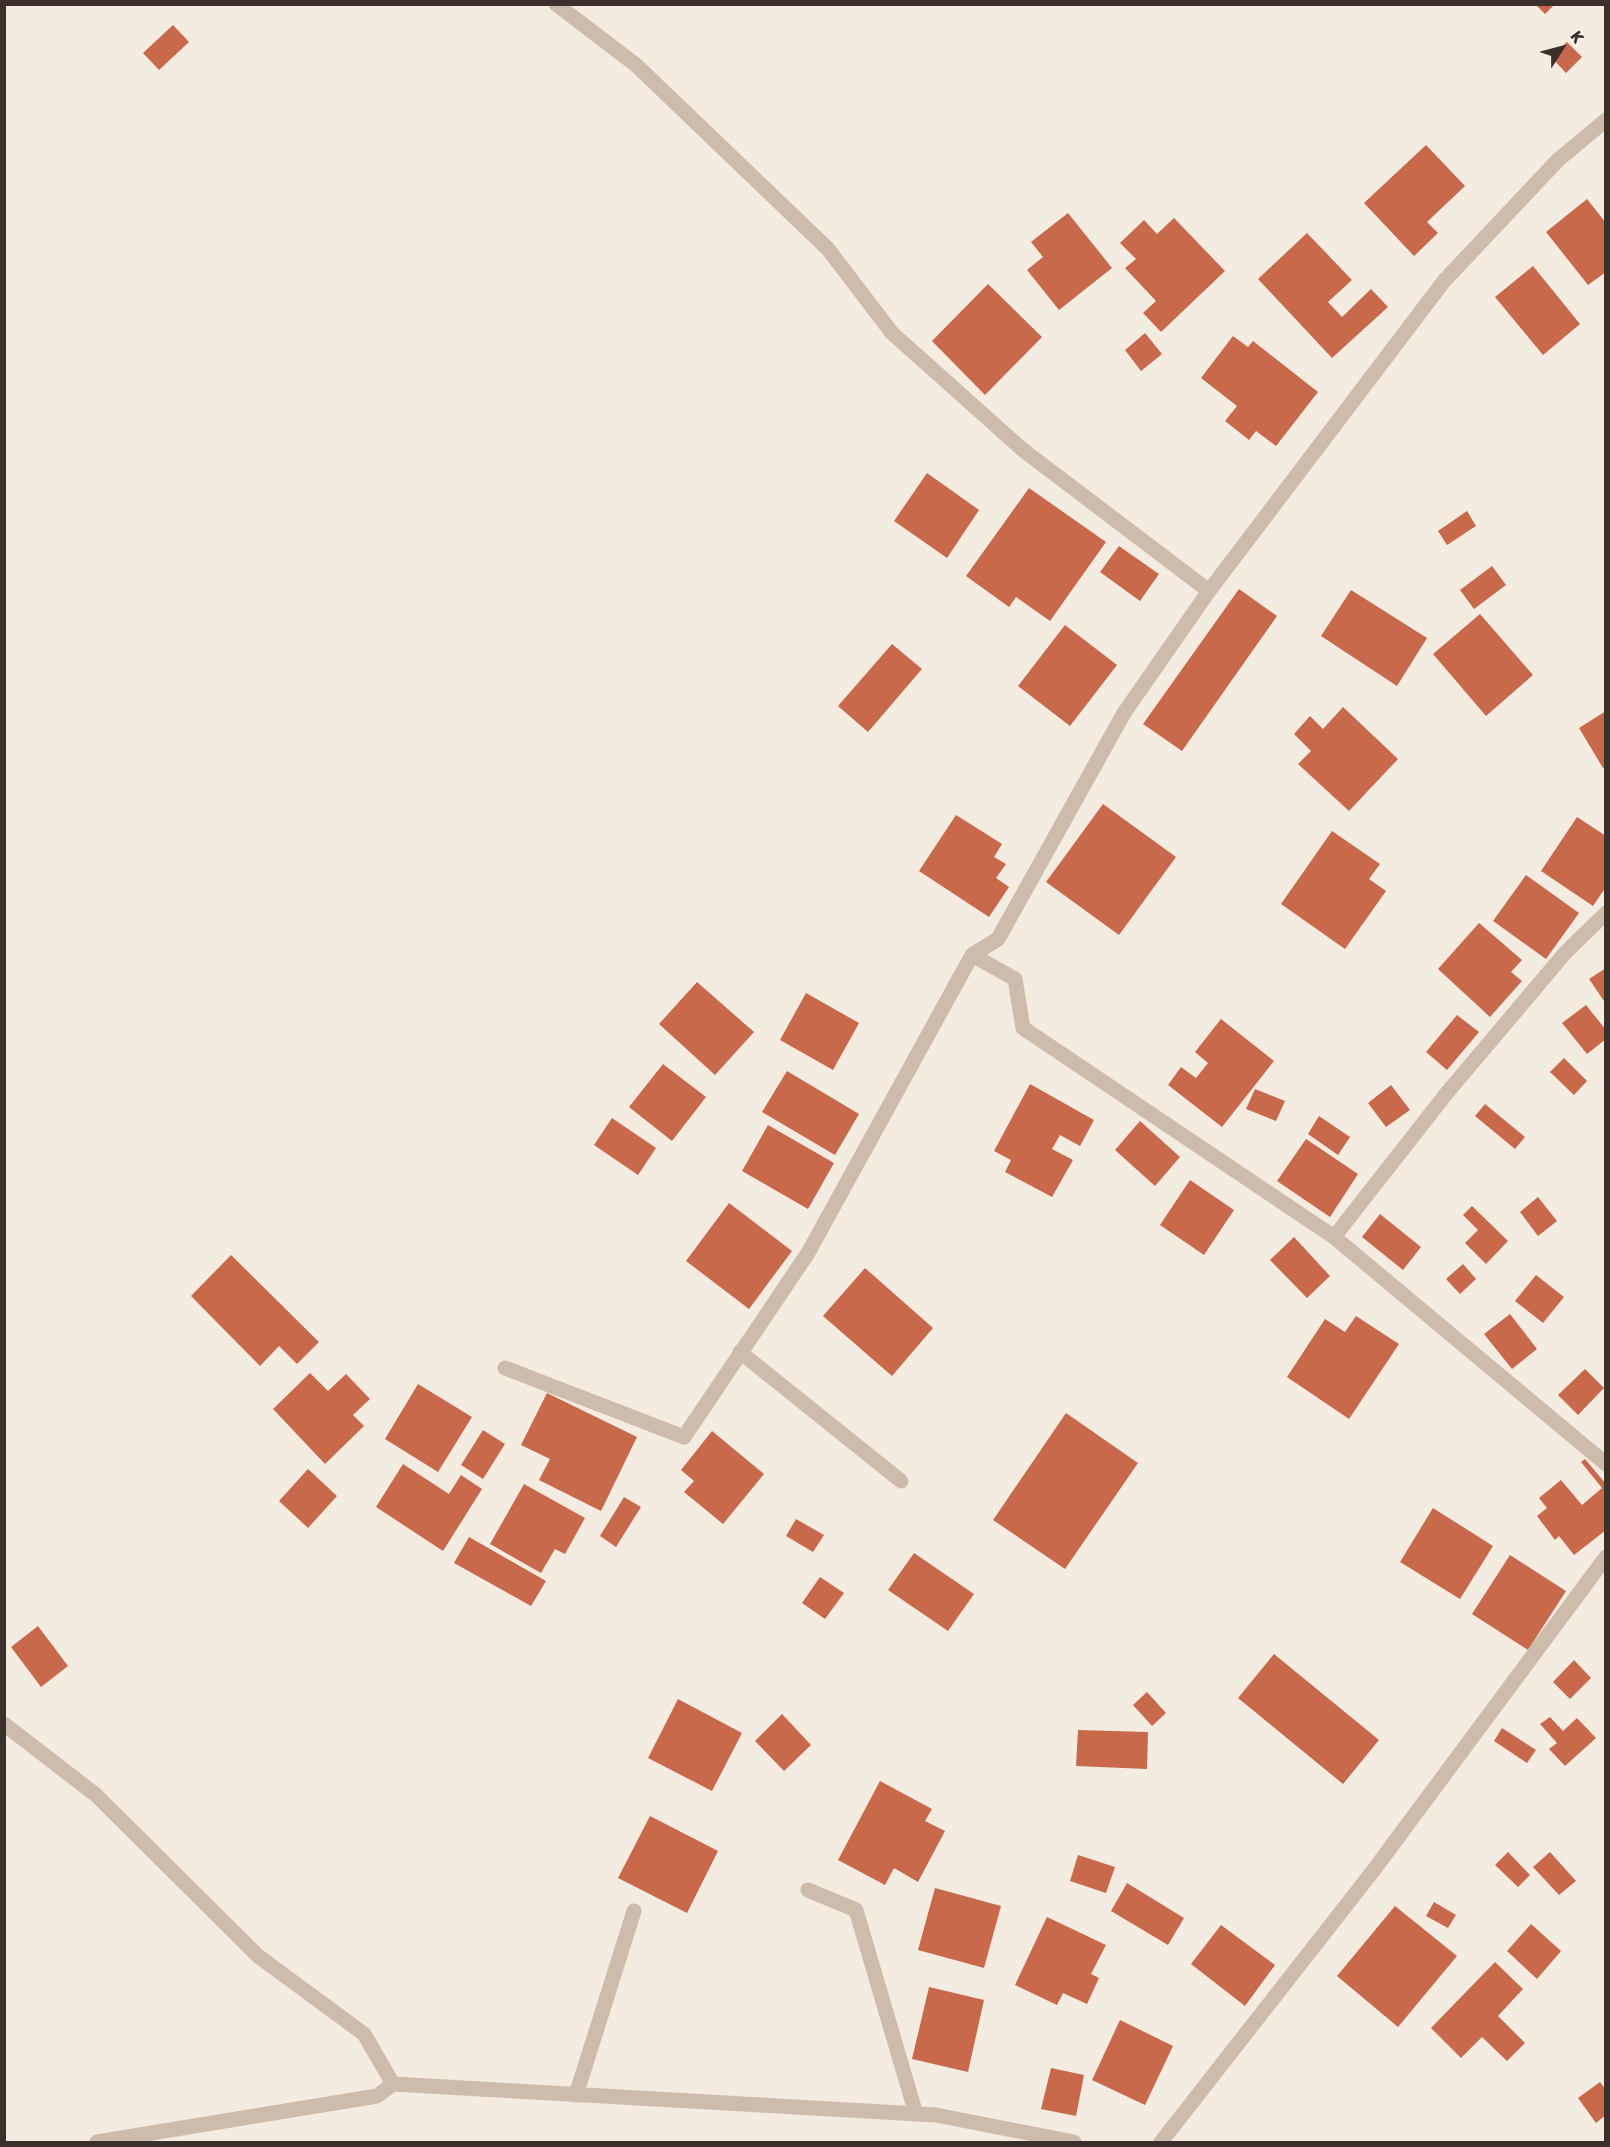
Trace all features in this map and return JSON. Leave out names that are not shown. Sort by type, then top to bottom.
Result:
[{"type":"street","points":[[556,4],[636,64],[828,249],[892,333],[1023,450],[1209,591]]},
{"type":"street","points":[[505,1368],[684,1437],[808,1253],[972,955],[998,939],[1124,713],[1209,591],[1444,281],[1558,160],[1605,120]]},
{"type":"street","points":[[1334,1237],[1453,1085],[1565,953],[1605,913]]},
{"type":"street","points":[[972,955],[1015,979],[1023,1028],[1334,1237],[1605,1464]]},
{"type":"street","points":[[741,1352],[901,1481]]},
{"type":"street","points":[[1161,2142],[1373,1871],[1605,1557]]},
{"type":"street","points":[[4,1724],[96,1795],[258,1956],[364,2034],[393,2084]]},
{"type":"street","points":[[808,1890],[856,1910],[916,2114]]},
{"type":"street","points":[[576,2095],[634,1911]]},
{"type":"street","points":[[97,2142],[377,2097],[393,2084],[936,2115],[1074,2142]]},
{"type":"building","points":[[1538,4],[1555,4],[1545,14],[1537,6]]},
{"type":"building","points":[[173,25],[189,42],[159,70],[143,53]]},
{"type":"building","points":[[1567,42],[1582,57],[1566,73],[1551,57]]},
{"type":"building","points":[[1426,145],[1465,186],[1427,222],[1438,233],[1414,256],[1364,203]]},
{"type":"building","points":[[1587,199],[1606,223],[1606,272],[1588,285],[1546,232]]},
{"type":"building","points":[[1068,213],[1112,268],[1059,310],[1027,270],[1043,257],[1031,242]]},
{"type":"building","points":[[1174,218],[1225,271],[1161,332],[1143,313],[1156,301],[1125,268],[1136,259],[1120,243],[1144,220],[1157,234]]},
{"type":"building","points":[[1307,233],[1352,280],[1328,302],[1342,317],[1371,289],[1388,307],[1332,358],[1258,279]]},
{"type":"building","points":[[1533,266],[1580,324],[1543,355],[1495,297]]},
{"type":"building","points":[[988,284],[1042,337],[985,395],[932,341]]},
{"type":"building","points":[[1145,333],[1162,354],[1141,371],[1125,350]]},
{"type":"building","points":[[1233,336],[1248,347],[1253,341],[1318,392],[1276,446],[1256,431],[1249,440],[1225,421],[1237,406],[1201,378]]},
{"type":"building","points":[[927,473],[979,510],[947,558],[894,521]]},
{"type":"building","points":[[1029,488],[1106,542],[1050,621],[1016,597],[1009,607],[966,576]]},
{"type":"building","points":[[1467,511],[1476,526],[1447,545],[1438,531]]},
{"type":"building","points":[[1119,546],[1159,574],[1140,601],[1100,572]]},
{"type":"building","points":[[1492,566],[1506,585],[1474,609],[1460,590]]},
{"type":"building","points":[[1239,589],[1277,616],[1182,751],[1143,724]]},
{"type":"building","points":[[1351,590],[1427,638],[1397,686],[1321,636]]},
{"type":"building","points":[[1480,614],[1533,675],[1486,716],[1433,654]]},
{"type":"building","points":[[1065,625],[1117,665],[1070,726],[1018,686]]},
{"type":"building","points":[[892,644],[922,669],[868,732],[838,706]]},
{"type":"building","points":[[1343,707],[1398,759],[1349,811],[1298,764],[1311,751],[1294,734],[1310,716],[1323,729]]},
{"type":"building","points":[[1606,711],[1606,766],[1603,768],[1579,728]]},
{"type":"building","points":[[1103,804],[1176,857],[1119,935],[1046,882]]},
{"type":"building","points":[[956,815],[1002,844],[994,857],[1006,864],[996,878],[1009,887],[989,917],[919,871]]},
{"type":"building","points":[[1577,817],[1606,836],[1606,887],[1593,906],[1541,871]]},
{"type":"building","points":[[1332,831],[1380,864],[1369,879],[1386,891],[1345,949],[1281,904]]},
{"type":"building","points":[[1526,875],[1579,913],[1546,959],[1493,921]]},
{"type":"building","points":[[1479,923],[1522,960],[1511,972],[1522,981],[1490,1017],[1438,969]]},
{"type":"building","points":[[1606,968],[1606,1004],[1589,979]]},
{"type":"building","points":[[697,982],[754,1032],[715,1075],[659,1024]]},
{"type":"building","points":[[806,993],[859,1023],[833,1070],[780,1040]]},
{"type":"building","points":[[1586,1005],[1606,1030],[1606,1039],[1587,1054],[1562,1023]]},
{"type":"building","points":[[1457,1015],[1479,1032],[1447,1070],[1426,1052]]},
{"type":"building","points":[[1221,1019],[1274,1061],[1222,1127],[1168,1085],[1181,1067],[1196,1078],[1208,1063],[1195,1052]]},
{"type":"building","points":[[1564,1058],[1587,1081],[1574,1095],[1550,1072]]},
{"type":"building","points":[[663,1064],[706,1097],[672,1141],[629,1107]]},
{"type":"building","points":[[787,1071],[859,1114],[835,1155],[762,1112]]},
{"type":"building","points":[[1030,1084],[1094,1120],[1080,1146],[1060,1135],[1052,1149],[1073,1160],[1052,1197],[1005,1172],[1011,1160],[994,1151]]},
{"type":"building","points":[[1391,1085],[1410,1110],[1386,1127],[1368,1103]]},
{"type":"building","points":[[1255,1089],[1285,1101],[1276,1121],[1246,1109]]},
{"type":"building","points":[[1485,1104],[1525,1137],[1515,1149],[1475,1116]]},
{"type":"building","points":[[1319,1116],[1350,1137],[1338,1155],[1308,1134]]},
{"type":"building","points":[[612,1118],[656,1148],[638,1175],[594,1145]]},
{"type":"building","points":[[1140,1121],[1180,1157],[1155,1186],[1115,1150]]},
{"type":"building","points":[[768,1125],[834,1163],[808,1209],[742,1171]]},
{"type":"building","points":[[1306,1139],[1358,1174],[1330,1217],[1277,1181]]},
{"type":"building","points":[[1190,1180],[1234,1210],[1204,1255],[1160,1225]]},
{"type":"building","points":[[1538,1197],[1557,1221],[1538,1236],[1520,1212]]},
{"type":"building","points":[[729,1203],[792,1251],[749,1309],[686,1261]]},
{"type":"building","points":[[1472,1206],[1508,1241],[1486,1264],[1465,1243],[1478,1230],[1463,1215]]},
{"type":"building","points":[[1380,1214],[1421,1247],[1403,1270],[1362,1237]]},
{"type":"building","points":[[1294,1237],[1330,1276],[1307,1298],[1270,1260]]},
{"type":"building","points":[[231,1255],[319,1342],[297,1364],[279,1346],[260,1366],[191,1296]]},
{"type":"building","points":[[1463,1264],[1476,1279],[1460,1294],[1446,1279]]},
{"type":"building","points":[[865,1268],[933,1328],[892,1376],[823,1316]]},
{"type":"building","points":[[1536,1275],[1564,1297],[1543,1323],[1515,1301]]},
{"type":"building","points":[[1510,1314],[1537,1349],[1512,1369],[1484,1334]]},
{"type":"building","points":[[1356,1316],[1399,1344],[1349,1419],[1287,1377],[1325,1319],[1345,1332]]},
{"type":"building","points":[[1585,1369],[1604,1388],[1578,1415],[1558,1395]]},
{"type":"building","points":[[310,1373],[328,1391],[346,1374],[370,1399],[353,1415],[364,1426],[325,1464],[273,1409]]},
{"type":"building","points":[[418,1384],[472,1417],[438,1472],[385,1439]]},
{"type":"building","points":[[547,1393],[637,1437],[601,1511],[539,1480],[550,1459],[521,1445]]},
{"type":"building","points":[[1066,1413],[1138,1463],[1065,1569],[993,1520]]},
{"type":"building","points":[[483,1430],[505,1444],[483,1479],[461,1465]]},
{"type":"building","points":[[712,1431],[764,1474],[723,1524],[684,1492],[694,1481],[681,1470]]},
{"type":"building","points":[[1585,1459],[1606,1484],[1606,1530],[1574,1555],[1559,1536],[1555,1540],[1537,1516],[1547,1508],[1539,1498],[1561,1480],[1582,1505],[1602,1488],[1581,1462]]},
{"type":"building","points":[[403,1464],[449,1494],[461,1475],[482,1489],[443,1551],[376,1507]]},
{"type":"building","points":[[308,1469],[337,1496],[308,1528],[279,1501]]},
{"type":"building","points":[[524,1484],[585,1518],[565,1554],[555,1549],[541,1573],[490,1544]]},
{"type":"building","points":[[624,1497],[641,1507],[616,1547],[600,1536]]},
{"type":"building","points":[[1433,1508],[1493,1546],[1460,1599],[1400,1562]]},
{"type":"building","points":[[796,1519],[824,1535],[813,1552],[786,1536]]},
{"type":"building","points":[[469,1537],[546,1581],[531,1606],[454,1563]]},
{"type":"building","points":[[914,1553],[974,1594],[948,1631],[888,1590]]},
{"type":"building","points":[[1510,1555],[1566,1591],[1528,1650],[1472,1614]]},
{"type":"building","points":[[820,1577],[844,1593],[825,1619],[802,1603]]},
{"type":"building","points":[[38,1626],[68,1666],[41,1687],[11,1647]]},
{"type":"building","points":[[1274,1654],[1379,1740],[1343,1784],[1238,1698]]},
{"type":"building","points":[[1574,1660],[1591,1678],[1570,1699],[1553,1682]]},
{"type":"building","points":[[1147,1692],[1166,1713],[1152,1726],[1133,1705]]},
{"type":"building","points":[[678,1699],[742,1733],[712,1791],[648,1758]]},
{"type":"building","points":[[782,1714],[811,1745],[784,1771],[755,1741]]},
{"type":"building","points":[[1550,1717],[1563,1731],[1577,1718],[1596,1738],[1565,1766],[1549,1749],[1557,1743],[1540,1724]]},
{"type":"building","points":[[1502,1728],[1536,1750],[1527,1763],[1494,1741]]},
{"type":"building","points":[[1078,1730],[1148,1732],[1147,1769],[1076,1766]]},
{"type":"building","points":[[880,1781],[932,1809],[925,1821],[945,1831],[918,1882],[894,1868],[885,1885],[838,1860]]},
{"type":"building","points":[[650,1816],[718,1851],[687,1913],[618,1878]]},
{"type":"building","points":[[1508,1852],[1530,1875],[1518,1887],[1495,1865]]},
{"type":"building","points":[[1550,1852],[1576,1881],[1559,1895],[1533,1867]]},
{"type":"building","points":[[1078,1855],[1115,1867],[1106,1893],[1070,1881]]},
{"type":"building","points":[[1127,1883],[1184,1918],[1168,1945],[1111,1911]]},
{"type":"building","points":[[935,1888],[1001,1906],[984,1968],[918,1950]]},
{"type":"building","points":[[1434,1902],[1456,1915],[1448,1928],[1426,1916]]},
{"type":"building","points":[[1395,1906],[1457,1956],[1398,2027],[1337,1976]]},
{"type":"building","points":[[1047,1917],[1106,1945],[1091,1974],[1099,1978],[1087,2004],[1063,1993],[1057,2005],[1015,1985]]},
{"type":"building","points":[[1531,1924],[1561,1951],[1537,1979],[1507,1951]]},
{"type":"building","points":[[1221,1925],[1275,1965],[1245,2006],[1191,1964]]},
{"type":"building","points":[[1495,1962],[1523,1989],[1498,2016],[1525,2043],[1507,2061],[1482,2037],[1461,2058],[1431,2028]]},
{"type":"building","points":[[929,1987],[984,2000],[968,2072],[912,2059]]},
{"type":"building","points":[[1120,2020],[1173,2046],[1145,2105],[1092,2080]]},
{"type":"building","points":[[1051,2068],[1084,2075],[1076,2116],[1041,2109]]},
{"type":"building","points":[[1600,2082],[1606,2090],[1606,2115],[1596,2123],[1578,2098]]}]
